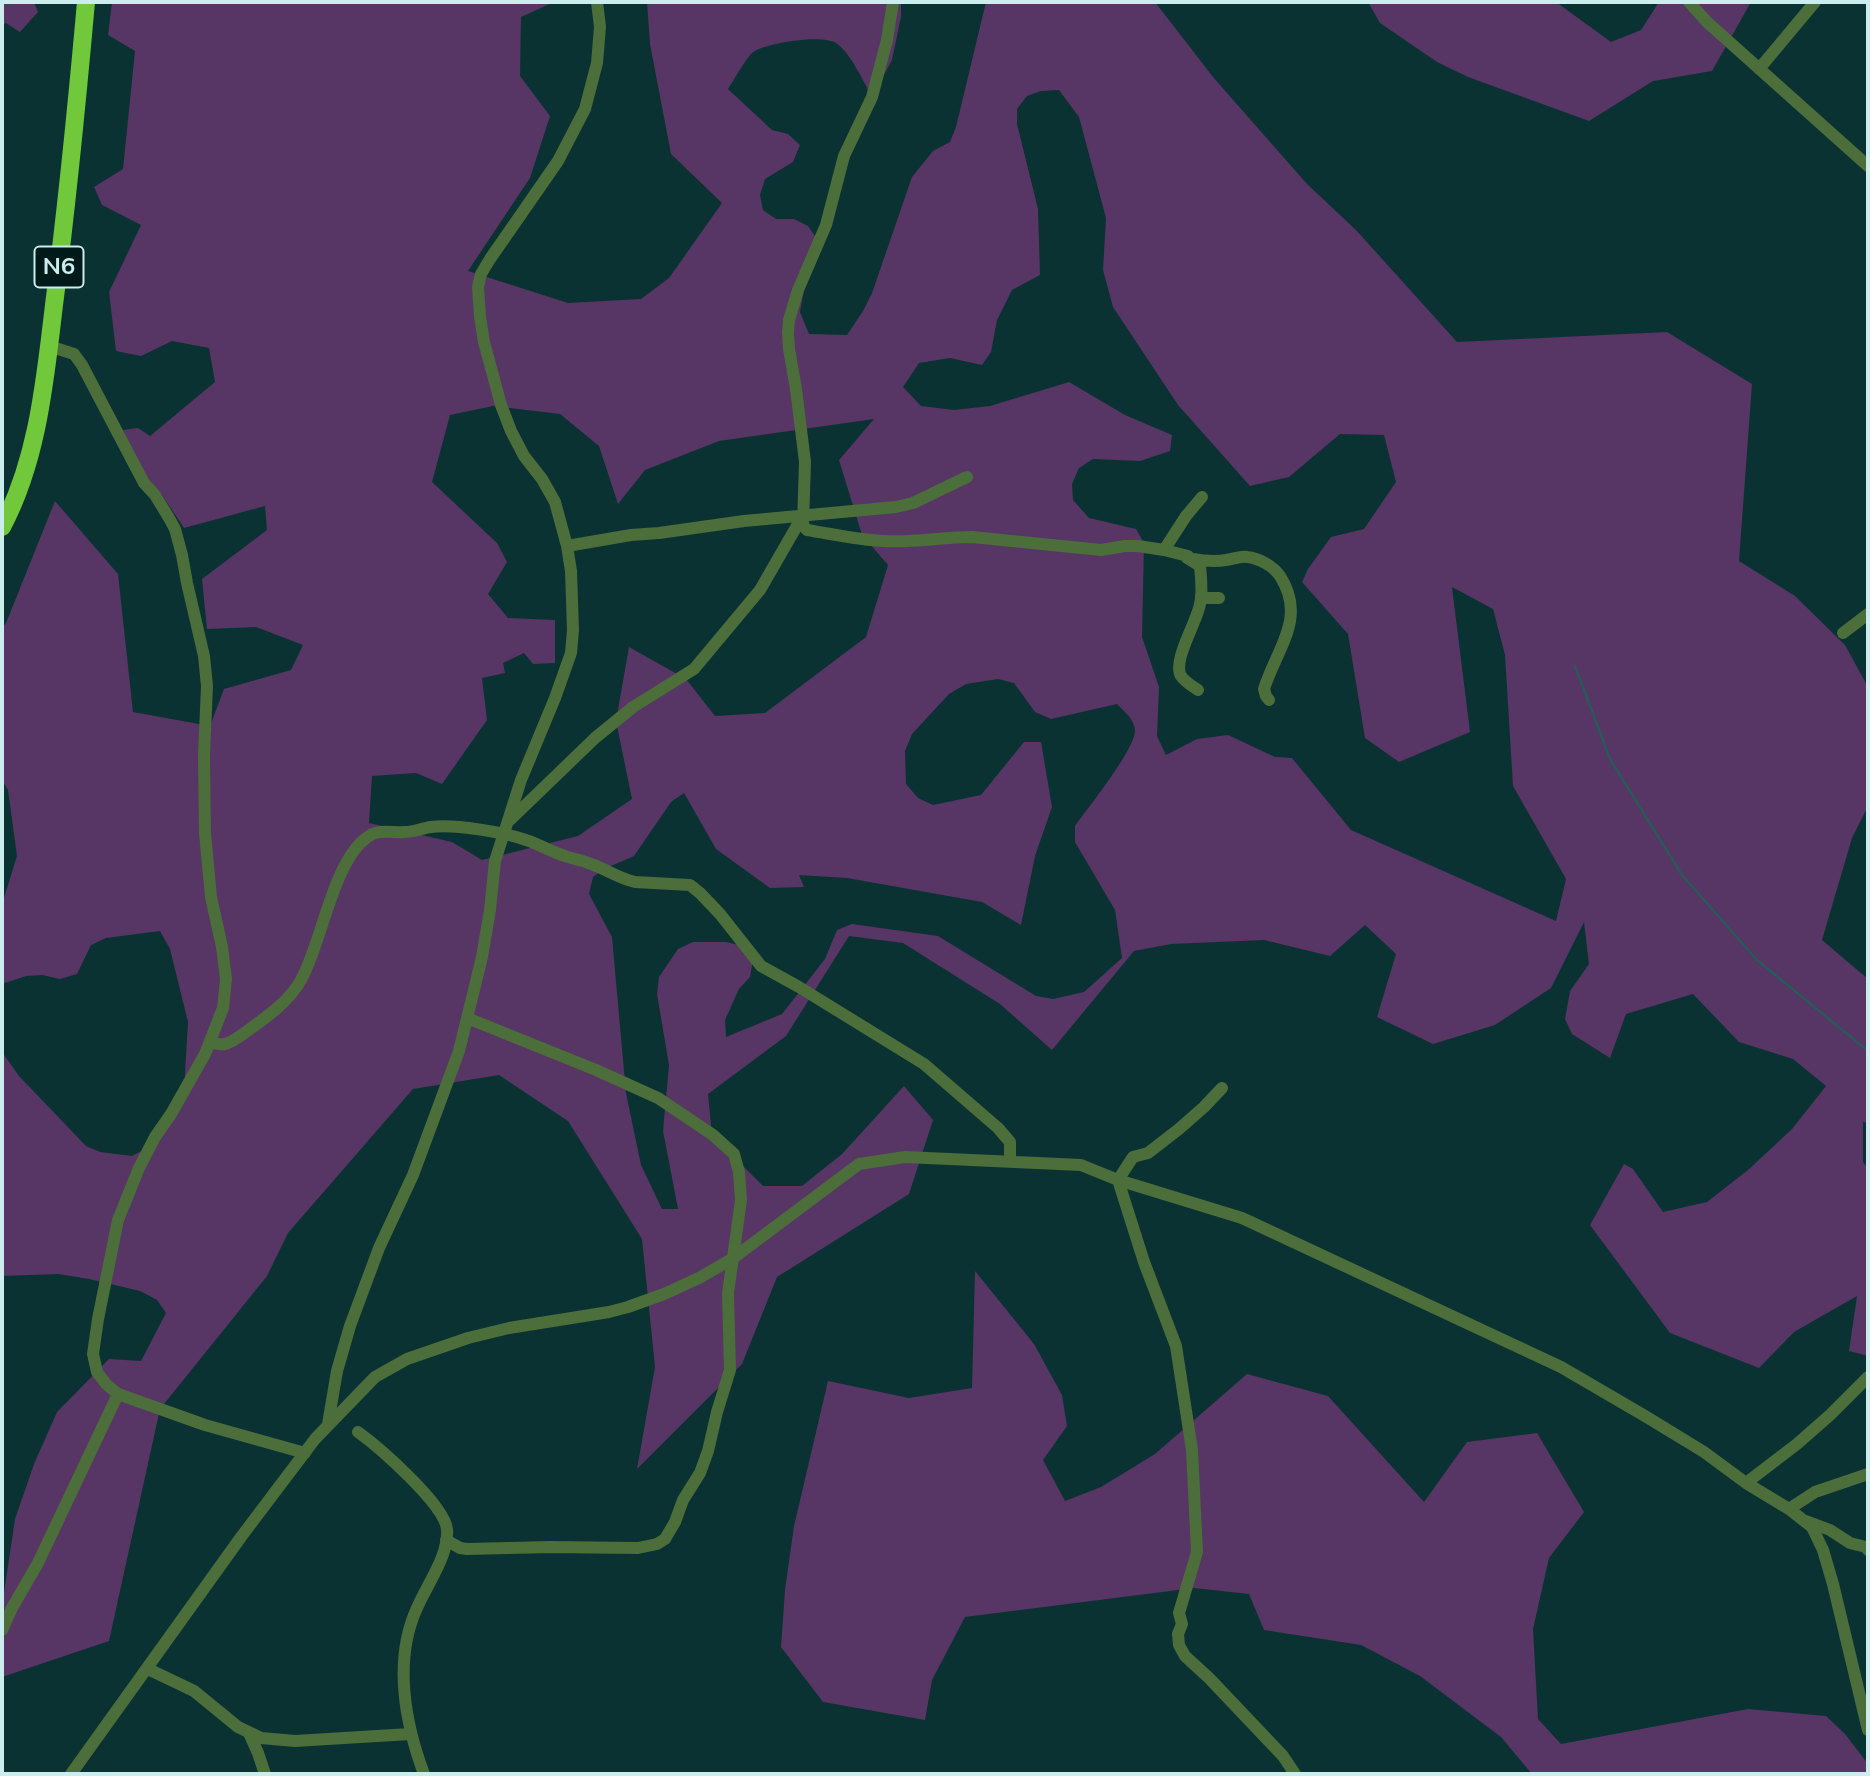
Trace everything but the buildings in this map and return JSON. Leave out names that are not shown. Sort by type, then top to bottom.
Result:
[{"type":"highway","name":"N6","points":[[2,527],[29,460],[38,417],[66,203],[86,2]]},
{"type":"street","points":[[328,1424],[337,1371],[350,1326],[379,1248],[413,1175],[459,1051],[491,910],[495,861],[570,653],[573,630],[571,571],[567,546],[555,502],[524,456],[501,404],[484,342],[478,287],[481,274],[490,259],[558,160],[585,109],[597,63],[600,27],[597,2]]},
{"type":"street","points":[[893,2],[887,40],[872,96],[844,156],[826,225],[798,290],[789,320],[789,349],[805,462],[803,525],[807,530],[876,541],[972,537],[1101,550],[1138,546],[1188,556],[1187,558],[1200,566],[1201,596],[1178,670],[1181,678],[1198,690]]},
{"type":"street","points":[[1759,69],[1815,2]]},
{"type":"street","points":[[1694,3],[1707,22],[1868,166]]},
{"type":"street","points":[[49,345],[74,354],[82,365],[144,483],[163,507],[175,529],[204,656],[207,686],[205,833],[211,897],[226,979],[223,1008],[210,1041],[139,1168],[118,1220],[93,1353],[97,1372],[118,1394],[205,1425],[305,1453]]},
{"type":"street","points":[[567,546],[744,521],[877,510],[913,503],[967,477]]},
{"type":"street","points":[[1164,550],[1202,497]]},
{"type":"street","points":[[505,829],[595,738],[633,707],[694,669],[760,590],[802,517]]},
{"type":"street","points":[[1187,558],[1223,561],[1249,557],[1277,571],[1284,582],[1292,605],[1291,619],[1264,689],[1269,700]]},
{"type":"street","points":[[1201,596],[1219,598]]},
{"type":"street","points":[[1843,633],[1868,614]]},
{"type":"street","points":[[210,1041],[221,1045],[230,1042],[267,1017],[293,992],[310,961],[343,871],[353,852],[370,835],[430,827],[505,829],[563,856],[591,864],[626,880],[690,885],[720,914],[761,966],[924,1064],[998,1128],[1010,1142],[1010,1161]]},
{"type":"street","points":[[446,1540],[467,1549],[638,1548],[657,1544],[665,1539],[683,1500],[700,1473],[730,1370],[728,1293],[741,1200],[739,1172],[734,1154],[712,1135],[658,1098],[467,1018]]},
{"type":"street","points":[[1118,1180],[1133,1157],[1148,1153],[1179,1129],[1222,1088]]},
{"type":"street","points":[[71,1774],[241,1537],[305,1453],[328,1424],[375,1377],[407,1359],[489,1332],[628,1307],[699,1278],[733,1259],[859,1164],[905,1157],[1081,1165],[1118,1180],[1242,1218],[1561,1367],[1704,1452],[1812,1527],[1830,1573],[1868,1730]]},
{"type":"street","points":[[1118,1180],[1144,1262],[1176,1346],[1192,1450],[1197,1552],[1180,1613],[1182,1624],[1178,1634],[1179,1645],[1185,1656],[1283,1756],[1295,1774]]},
{"type":"street","points":[[1746,1483],[1797,1444],[1868,1377]]},
{"type":"street","points":[[2,1630],[38,1563],[118,1394]]},
{"type":"street","points":[[358,1432],[380,1448],[430,1499],[444,1519],[447,1529],[444,1552],[415,1611],[405,1641],[404,1679],[410,1734],[424,1774]]},
{"type":"street","points":[[1788,1509],[1815,1492],[1868,1474]]},
{"type":"street","points":[[1806,1521],[1868,1550]]},
{"type":"street","points":[[148,1669],[194,1691],[238,1727],[261,1738],[295,1741],[410,1734]]},
{"type":"street","points":[[249,1733],[265,1774]]},
{"type":"shaded area","points":[[2,2],[34,2],[38,12],[20,32],[6,23],[2,25]]},
{"type":"shaded area","points":[[112,2],[554,2],[521,17],[520,76],[550,116],[530,178],[468,271],[568,303],[641,299],[669,278],[722,203],[671,154],[650,44],[647,2],[901,2],[901,17],[892,60],[872,97],[856,67],[841,47],[829,40],[819,39],[793,41],[758,49],[749,56],[728,89],[772,130],[788,134],[800,145],[793,162],[765,179],[760,195],[763,210],[776,219],[794,219],[808,226],[817,239],[808,268],[800,312],[809,334],[847,335],[872,293],[912,177],[933,151],[950,142],[986,2],[1155,2],[1213,77],[1307,184],[1356,230],[1457,342],[1667,332],[1752,384],[1739,561],[1795,596],[1845,645],[1868,687],[1868,806],[1852,838],[1822,940],[1868,979],[1868,1123],[1863,1122],[1863,1162],[1868,1168],[1868,1356],[1849,1351],[1857,1296],[1794,1332],[1759,1368],[1670,1333],[1590,1225],[1624,1164],[1633,1169],[1663,1212],[1707,1202],[1748,1170],[1792,1129],[1826,1086],[1793,1059],[1739,1042],[1693,994],[1626,1014],[1610,1058],[1572,1034],[1565,1019],[1570,991],[1589,964],[1584,922],[1551,988],[1495,1025],[1433,1044],[1377,1017],[1396,954],[1365,925],[1330,956],[1264,940],[1171,944],[1134,951],[1052,1050],[1000,1004],[903,943],[849,936],[786,1036],[708,1094],[712,1135],[763,1186],[802,1186],[842,1154],[904,1086],[933,1120],[909,1194],[777,1277],[742,1364],[637,1469],[655,1367],[642,1239],[568,1121],[499,1075],[413,1089],[288,1233],[267,1276],[160,1409],[109,1641],[2,1677],[2,1606],[15,1519],[34,1464],[57,1412],[109,1359],[141,1361],[166,1313],[157,1300],[140,1291],[89,1279],[58,1274],[2,1276],[2,1052],[19,1076],[86,1146],[100,1152],[132,1156],[147,1148],[184,1090],[188,1022],[170,949],[160,931],[106,938],[91,945],[77,974],[60,979],[42,975],[26,976],[2,984],[2,904],[17,856],[8,790],[2,780],[2,628],[55,501],[118,574],[133,712],[210,726],[224,689],[291,670],[303,645],[256,627],[207,629],[202,579],[267,530],[265,506],[184,528],[162,495],[144,475],[123,430],[138,428],[150,436],[215,382],[209,348],[172,341],[141,356],[116,351],[109,292],[141,225],[102,205],[94,187],[123,169],[135,51],[108,35]],"holes":[[[1059,90],[1079,117],[1106,218],[1103,270],[1113,307],[1178,405],[1250,486],[1289,477],[1340,434],[1384,435],[1396,482],[1364,529],[1331,537],[1302,582],[1348,634],[1365,738],[1399,762],[1470,732],[1452,587],[1493,609],[1505,655],[1513,786],[1566,879],[1556,921],[1351,830],[1292,758],[1275,757],[1228,735],[1197,739],[1166,755],[1157,736],[1159,687],[1142,637],[1144,543],[1136,529],[1089,518],[1073,500],[1072,484],[1079,468],[1093,459],[1140,461],[1170,451],[1172,435],[1125,415],[1069,382],[990,406],[954,410],[921,406],[903,387],[919,363],[950,358],[982,365],[991,352],[997,320],[1012,290],[1040,275],[1038,209],[1017,124],[1017,109],[1027,96],[1041,91]],[[493,406],[560,414],[599,446],[618,504],[645,470],[719,441],[874,419],[839,460],[862,535],[888,565],[866,637],[765,713],[715,716],[686,679],[629,647],[616,721],[632,799],[578,836],[482,860],[452,842],[369,823],[372,776],[416,773],[442,784],[487,720],[482,678],[505,673],[503,663],[524,653],[533,664],[555,663],[555,620],[508,618],[488,594],[507,562],[497,543],[432,482],[450,415]],[[998,679],[1014,683],[1035,712],[1051,719],[1117,704],[1133,722],[1135,730],[1128,750],[1075,826],[1075,842],[1115,910],[1122,958],[1084,992],[1053,999],[1036,996],[938,936],[852,924],[837,930],[825,959],[782,1014],[726,1037],[725,1020],[739,989],[750,977],[753,960],[743,946],[726,942],[693,942],[678,949],[659,977],[657,994],[669,1065],[663,1131],[678,1209],[662,1209],[641,1165],[626,1093],[612,937],[589,894],[593,877],[604,869],[634,856],[671,802],[684,793],[716,849],[770,888],[804,887],[799,875],[847,878],[982,902],[1021,925],[1035,856],[1052,807],[1041,742],[1024,742],[981,795],[933,805],[918,798],[906,784],[905,751],[912,734],[949,694],[966,684]]]},
{"type":"shaded area","points":[[1368,2],[1556,2],[1611,42],[1641,30],[1659,2],[1751,2],[1712,71],[1653,81],[1589,121],[1468,77],[1437,62],[1380,23]]},
{"type":"shaded area","points":[[975,1271],[1034,1344],[1062,1395],[1067,1426],[1043,1460],[1065,1501],[1101,1487],[1155,1454],[1247,1374],[1328,1396],[1424,1502],[1467,1442],[1537,1433],[1584,1512],[1549,1558],[1533,1629],[1538,1719],[1561,1744],[1748,1709],[1826,1716],[1845,1734],[1868,1764],[1868,1774],[1532,1774],[1501,1737],[1420,1676],[1361,1645],[1264,1630],[1249,1594],[1194,1588],[965,1617],[932,1680],[925,1720],[823,1702],[781,1647],[785,1590],[794,1526],[828,1381],[909,1398],[972,1388]]},
{"type":"waterway","points":[[1575,666],[1610,759],[1682,875],[1757,960],[1868,1051]]}]
